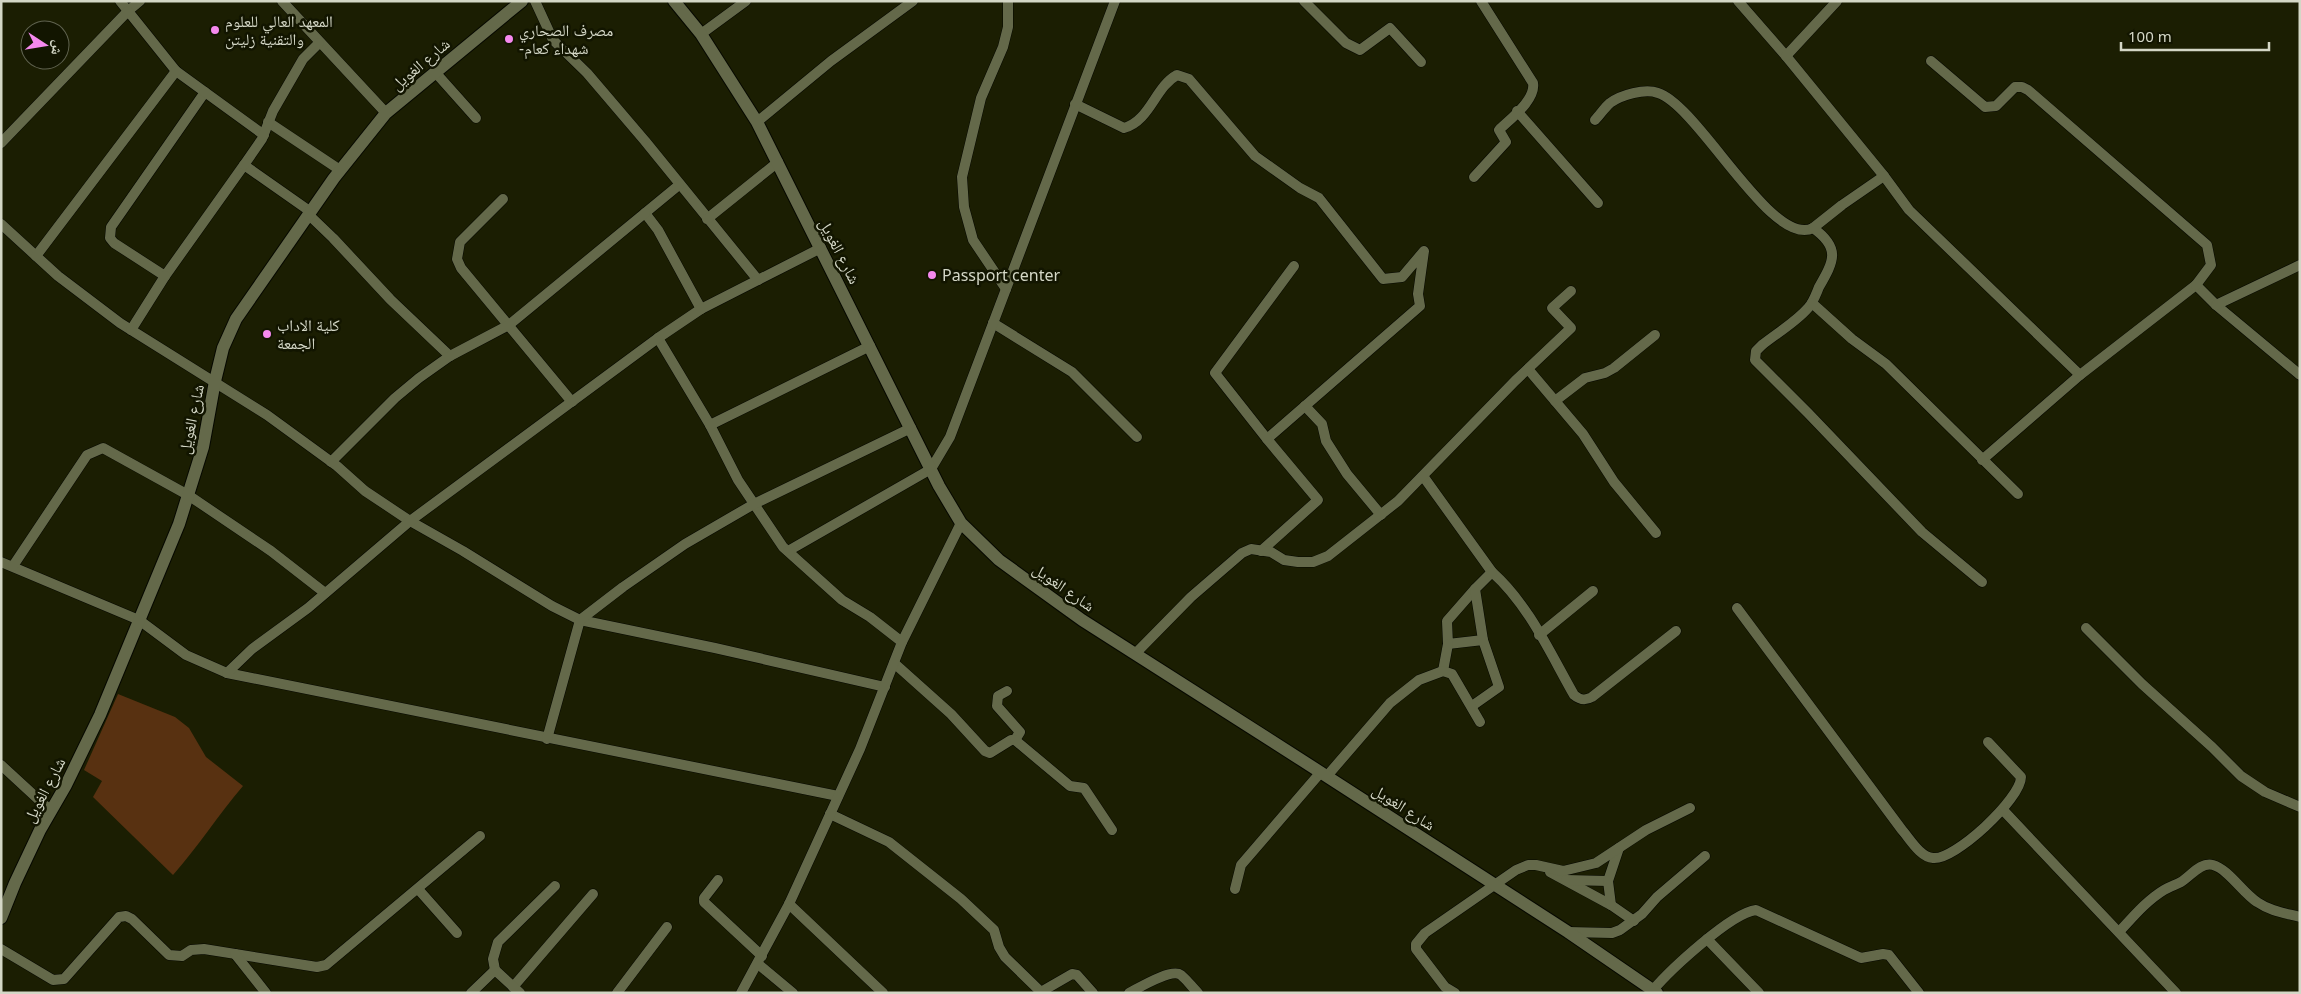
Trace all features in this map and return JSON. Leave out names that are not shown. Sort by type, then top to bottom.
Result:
[{"type":"street","points":[[120,1],[176,72],[264,134]]},
{"type":"street","points":[[1,143],[128,11],[140,1]]},
{"type":"street","points":[[282,1],[386,114]]},
{"type":"street","name":"شارع الغويل","points":[[1,918],[15,883],[66,785],[100,714],[179,524],[203,447],[223,348],[236,319],[340,170],[386,114],[522,1]]},
{"type":"street","points":[[535,1],[553,40],[587,73],[758,280]]},
{"type":"street","name":"شارع الغويل","points":[[674,1],[701,34],[757,122],[939,486],[962,523],[999,560],[1082,620],[1324,774],[1568,932],[1655,991]]},
{"type":"street","points":[[701,34],[746,1]]},
{"type":"street","points":[[757,122],[831,60],[914,1]]},
{"type":"street","points":[[1006,289],[973,240],[964,207],[962,177],[982,98],[1003,47],[1008,26],[1008,1]]},
{"type":"street","points":[[788,552],[931,469],[950,437],[1115,1]]},
{"type":"street","points":[[1304,1],[1346,43],[1360,50],[1390,28],[1421,62]]},
{"type":"street","points":[[1474,177],[1506,142],[1499,130],[1533,93],[1533,83],[1481,1]]},
{"type":"street","points":[[1738,1],[1786,56],[1884,176],[1908,210],[2080,375]]},
{"type":"street","points":[[1786,56],[1838,1]]},
{"type":"street","points":[[131,330],[264,134],[268,122],[303,59],[319,43]]},
{"type":"street","points":[[1931,61],[1985,106],[1996,106],[2015,87],[2022,87],[2028,90],[2207,246],[2211,265],[2196,286],[2080,375],[1982,460]]},
{"type":"street","points":[[36,256],[176,72]]},
{"type":"street","points":[[435,72],[476,118]]},
{"type":"street","points":[[1075,104],[1124,128],[1132,126],[1143,115],[1169,80],[1177,75],[1188,79],[1254,156],[1300,188],[1319,198],[1383,279],[1402,277],[1424,251],[1418,294],[1420,306],[1268,439]]},
{"type":"street","points":[[166,276],[114,243],[110,232],[147,174],[205,92]]},
{"type":"street","points":[[1595,120],[1611,103],[1633,93],[1657,92],[1678,106],[1759,201],[1794,229],[1808,231],[1814,228],[1842,204],[1884,176]]},
{"type":"street","points":[[1517,111],[1598,203]]},
{"type":"street","points":[[268,122],[340,170]]},
{"type":"street","points":[[707,219],[778,162]]},
{"type":"street","points":[[244,165],[310,214],[390,299],[450,356]]},
{"type":"street","points":[[332,462],[394,398],[450,356],[509,325],[679,185]]},
{"type":"street","points":[[503,199],[460,242],[457,259],[461,268],[572,402]]},
{"type":"street","points":[[645,213],[658,230],[701,309]]},
{"type":"street","points":[[1,224],[58,276],[131,330],[215,381],[266,415],[332,462],[365,491],[410,521],[463,550],[552,606],[580,620],[715,648],[885,687]]},
{"type":"street","points":[[1814,228],[1826,237],[1834,254],[1830,268],[1812,303],[1805,312],[1762,344],[1756,351],[1755,360],[1922,532],[1982,582]]},
{"type":"street","points":[[227,673],[252,649],[325,593],[410,521],[658,338],[701,309],[821,248]]},
{"type":"street","points":[[2216,306],[2300,265]]},
{"type":"street","points":[[1260,551],[1318,500],[1215,374],[1294,266]]},
{"type":"street","points":[[2196,286],[2216,306],[2300,375]]},
{"type":"street","points":[[1135,654],[1191,596],[1242,553],[1251,549],[1271,552],[1284,560],[1313,562],[1328,556],[1381,515],[1423,476],[1571,328],[1552,308],[1571,292]]},
{"type":"street","points":[[1812,303],[1852,339],[1886,364],[2018,494]]},
{"type":"street","points":[[993,323],[1072,372],[1137,437]]},
{"type":"street","points":[[1555,400],[1585,378],[1605,373],[1614,368],[1655,335]]},
{"type":"street","points":[[658,338],[710,425],[738,480],[788,552],[842,600],[870,617],[902,642]]},
{"type":"street","points":[[710,425],[870,346]]},
{"type":"street","points":[[1528,369],[1583,434],[1614,482],[1656,533]]},
{"type":"street","points":[[1305,406],[1322,424],[1326,440],[1347,474],[1381,515]]},
{"type":"street","points":[[547,739],[580,620],[623,587],[685,544],[754,504],[911,428]]},
{"type":"street","points":[[13,566],[87,455],[104,448],[188,495],[270,551],[325,593]]},
{"type":"street","points":[[1423,476],[1492,572],[1514,594],[1574,695],[1582,700],[1592,697],[1676,631]]},
{"type":"street","points":[[741,993],[789,904],[838,796],[885,687],[902,642],[962,523]]},
{"type":"street","points":[[1,562],[139,620],[186,655],[227,673],[547,739],[838,796]]},
{"type":"street","points":[[1443,671],[1448,644],[1446,621],[1492,572]]},
{"type":"street","points":[[1472,706],[1499,687],[1483,640],[1475,589]]},
{"type":"street","points":[[1539,634],[1593,591]]},
{"type":"street","points":[[1737,608],[1902,830],[1923,854],[1934,858],[1943,857],[2003,810],[2021,783],[2021,777],[1988,742]]},
{"type":"street","points":[[2086,628],[2142,684],[2212,747],[2241,776],[2265,792],[2300,807]]},
{"type":"street","points":[[1448,644],[1483,640]]},
{"type":"street","points":[[894,663],[951,714],[985,751],[994,752],[1011,740],[1015,740],[1020,732],[997,706],[998,696],[1007,691]]},
{"type":"street","points":[[1235,889],[1241,865],[1390,703],[1419,680],[1443,671],[1452,674],[1480,722]]},
{"type":"street","points":[[1015,740],[1070,786],[1084,788],[1112,830]]},
{"type":"street","points":[[1,765],[51,811]]},
{"type":"street","points":[[1455,993],[1445,987],[1416,950],[1416,944],[1425,933],[1516,870],[1528,865],[1564,871],[1582,868],[1596,863],[1646,830],[1690,808]]},
{"type":"street","points":[[2003,810],[2176,993]]},
{"type":"street","points":[[830,814],[890,842],[961,899],[994,930],[999,947],[1005,956],[1040,992],[1060,980],[1075,974],[1093,993]]},
{"type":"street","points":[[1,949],[53,980],[58,981],[64,979],[119,917],[126,916],[132,919],[169,955],[175,957],[198,949],[317,967],[326,965],[480,836]]},
{"type":"street","points":[[1611,905],[1608,881],[1619,848]]},
{"type":"street","points":[[1568,932],[1612,933],[1634,921],[1657,897],[1705,856]]},
{"type":"street","points":[[2119,932],[2148,902],[2165,889],[2208,864],[2222,870],[2255,901],[2266,908],[2300,917]]},
{"type":"street","points":[[1543,867],[1611,905],[1634,921]]},
{"type":"street","points":[[718,880],[704,898],[704,902],[793,993]]},
{"type":"street","points":[[1564,880],[1608,881]]},
{"type":"street","points":[[555,886],[498,942],[493,959],[494,970],[517,990],[593,894]]},
{"type":"street","points":[[418,889],[457,933]]},
{"type":"street","points":[[789,904],[883,993]]},
{"type":"street","points":[[1655,991],[1707,939],[1748,912],[1756,910],[1860,958],[1883,954],[1888,956],[1919,993]]},
{"type":"street","points":[[617,993],[667,927]]},
{"type":"street","points":[[1707,939],[1759,993]]},
{"type":"street","points":[[235,954],[266,993]]},
{"type":"street","points":[[471,993],[494,970]]},
{"type":"street","points":[[1129,993],[1175,973],[1180,974],[1198,993]]},
{"type":"shaded area","points":[[118,694],[175,717],[189,728],[206,757],[243,786],[173,875],[93,797],[102,781],[84,770]]},
{"type":"place","name":"المعهد العالي للعلوم والتقنية زليتن","points":[[215,30]]},
{"type":"place","name":"مصرف الصحاري -شهداء كعام","points":[[509,39]]},
{"type":"place","name":"Passport center","points":[[932,275]]},
{"type":"place","name":"كلية اﻻداب الجمعة","points":[[267,334]]}]
